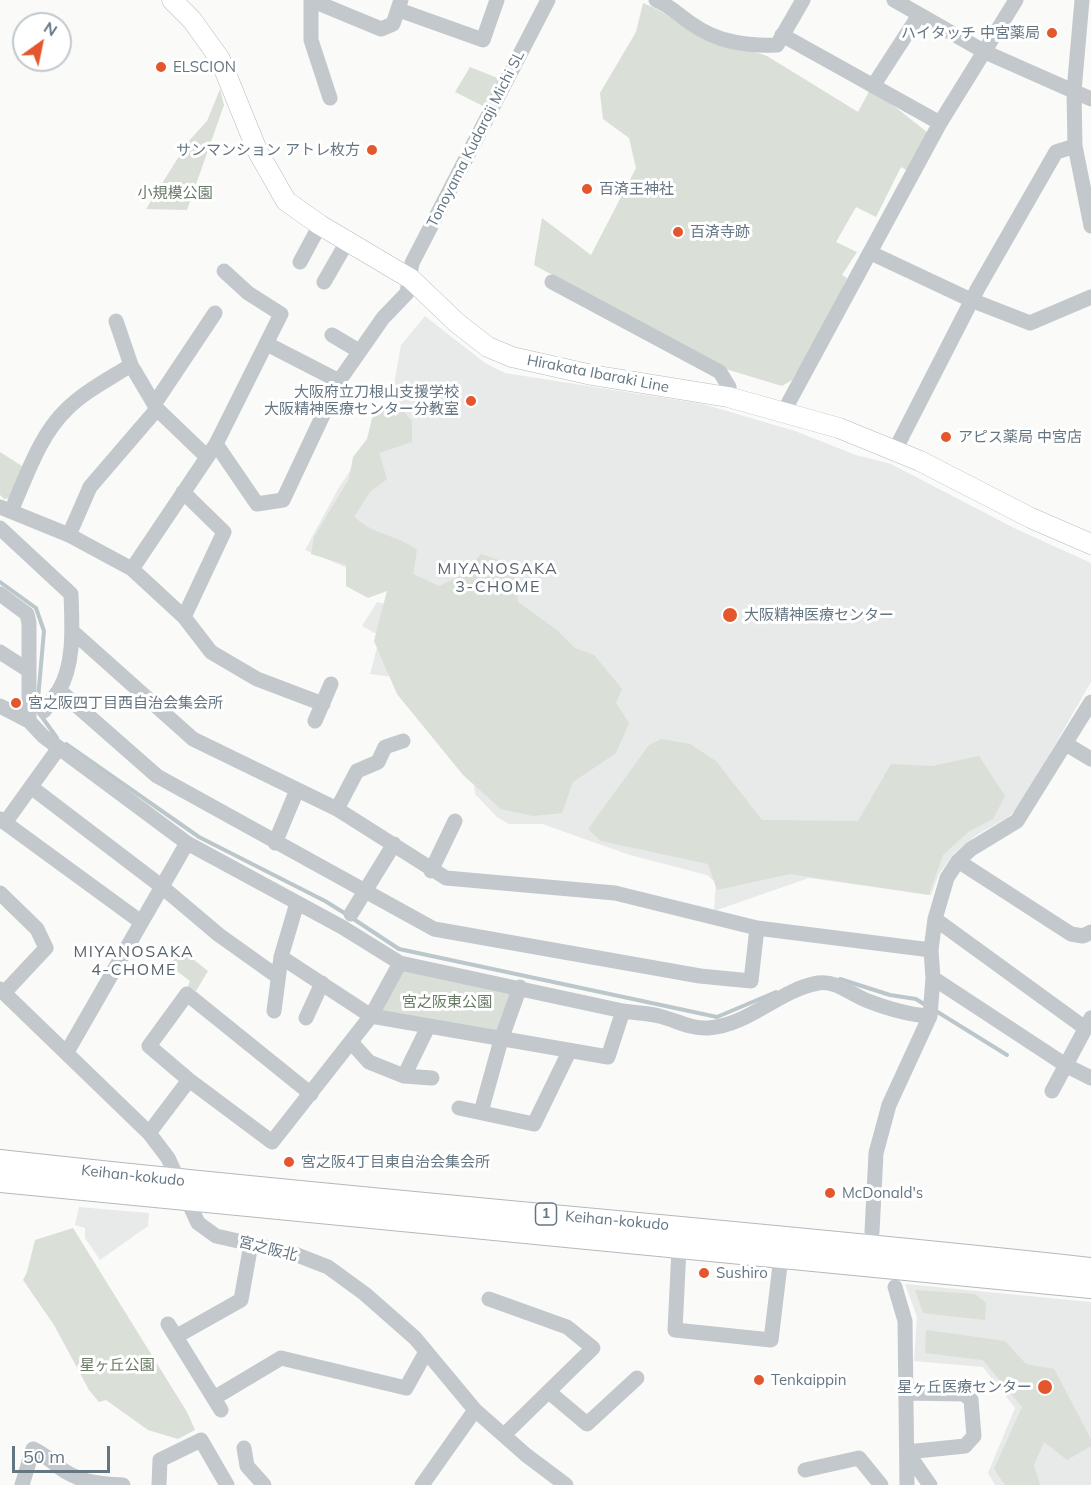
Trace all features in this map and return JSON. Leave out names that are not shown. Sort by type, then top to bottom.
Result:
[{"type":"highway","name":"Keihan-kokudo","points":[[0,1161],[182,1191],[678,1249],[1053,1274],[1091,1269]]},
{"type":"highway","name":"Keihan-kokudo","points":[[0,1181],[182,1191],[643,1223],[1053,1274],[1091,1287]]},
{"type":"main road","name":"Hirakata Ibaraki Line","points":[[172,0],[192,20],[220,59],[257,150],[286,201],[347,242],[411,279],[488,347],[512,357],[592,375],[728,397],[784,411],[895,450],[1031,518],[1091,544]]},
{"type":"street","points":[[330,98],[310,40],[311,0],[381,29],[393,24],[400,5],[483,40],[497,0]]},
{"type":"street","name":"Tonoyama Kudaraji Michi SL","points":[[211,450],[257,504],[283,500],[339,381],[359,351],[407,293],[412,263],[548,0]]},
{"type":"street","points":[[656,0],[707,34],[719,39],[755,45],[777,45],[803,0]]},
{"type":"street","points":[[894,0],[985,52],[1091,99]]},
{"type":"street","points":[[784,411],[940,123],[1016,0]]},
{"type":"street","points":[[1082,0],[1074,91],[1075,146],[1087,180],[1091,226]]},
{"type":"street","points":[[873,86],[920,15]]},
{"type":"street","points":[[782,35],[940,123]]},
{"type":"street","points":[[895,450],[971,300],[1056,152],[1075,146]]},
{"type":"street","points":[[300,262],[320,225]]},
{"type":"street","points":[[324,282],[347,242]]},
{"type":"street","points":[[871,253],[971,300],[1030,323],[1091,297]]},
{"type":"street","points":[[132,569],[211,450],[281,314],[248,293],[224,272]]},
{"type":"street","points":[[552,282],[720,372],[729,387],[728,397]]},
{"type":"street","points":[[69,535],[90,487],[156,406],[215,314]]},
{"type":"street","points":[[116,321],[131,365],[156,406],[211,450]]},
{"type":"street","points":[[332,335],[359,351]]},
{"type":"street","points":[[267,344],[339,381]]},
{"type":"street","points":[[131,365],[84,394],[64,411],[37,453],[6,509],[69,535],[132,569],[184,617],[211,651],[257,679],[322,704]]},
{"type":"street","points":[[183,492],[224,532],[184,617]]},
{"type":"street","points":[[0,528],[71,594],[72,632],[65,680],[44,711]]},
{"type":"street","points":[[0,594],[27,614],[29,623],[28,721]]},
{"type":"street","points":[[72,632],[193,739],[338,809],[394,844],[431,871],[446,878],[615,893],[757,928],[931,950]]},
{"type":"street","points":[[0,652],[28,670]]},
{"type":"street","points":[[315,721],[331,684]]},
{"type":"street","points":[[59,690],[158,776],[275,843],[434,929],[700,976],[751,981],[757,928]]},
{"type":"street","points":[[872,1232],[876,1153],[889,1105],[931,1010],[933,978],[931,950],[935,919],[947,878],[958,861],[971,849],[1017,821],[1091,702]]},
{"type":"street","points":[[0,708],[28,721],[58,749],[187,843],[342,927],[400,963],[623,1011],[659,1016],[686,1026],[709,1028],[731,1022],[777,998],[818,983],[835,984],[866,1000],[912,1015],[931,1010]]},
{"type":"street","points":[[338,809],[357,771],[378,762],[385,747],[403,741]]},
{"type":"street","points":[[1066,744],[1091,759]]},
{"type":"street","points":[[58,749],[31,787],[2,821],[141,922]]},
{"type":"street","points":[[31,787],[162,886],[219,935],[278,977]]},
{"type":"street","points":[[275,843],[297,790]]},
{"type":"street","points":[[431,871],[455,821]]},
{"type":"street","points":[[67,1052],[187,843]]},
{"type":"street","points":[[351,914],[394,844]]},
{"type":"street","points":[[958,861],[1071,934],[1083,936],[1091,932]]},
{"type":"street","points":[[0,893],[37,929],[46,948],[2,991]]},
{"type":"street","points":[[274,1011],[281,957],[297,903]]},
{"type":"street","points":[[935,919],[1088,1023],[1052,1091]]},
{"type":"street","points":[[281,957],[370,1016],[569,1052],[608,1057],[623,1011]]},
{"type":"street","points":[[311,1094],[187,994],[150,1046],[189,1080],[272,1142],[311,1094],[370,1016],[400,963]]},
{"type":"street","points":[[933,978],[1067,1066],[1091,1078]]},
{"type":"street","points":[[306,1018],[322,983]]},
{"type":"street","points":[[481,1112],[501,1040],[520,987]]},
{"type":"street","name":"宮之阪北","points":[[2,991],[149,1133],[168,1158],[198,1223],[216,1236],[292,1253],[328,1267],[365,1294],[415,1338],[475,1410],[566,1485]]},
{"type":"street","points":[[404,1076],[428,1028]]},
{"type":"street","points":[[351,1042],[369,1062],[404,1076],[432,1078]]},
{"type":"street","points":[[459,1108],[534,1124],[569,1052]]},
{"type":"street","points":[[149,1133],[189,1080]]},
{"type":"street","points":[[251,1244],[241,1300],[173,1330],[217,1404],[281,1358],[406,1388],[426,1352]]},
{"type":"street","points":[[678,1249],[675,1330],[771,1340],[782,1257]]},
{"type":"street","points":[[895,1287],[905,1321],[907,1485]]},
{"type":"street","points":[[489,1299],[567,1327],[593,1348],[504,1435]]},
{"type":"street","points":[[549,1392],[588,1424],[637,1378]]},
{"type":"street","points":[[907,1393],[964,1394],[971,1400],[974,1436],[965,1446],[907,1452]]},
{"type":"street","points":[[422,1485],[475,1410]]},
{"type":"street","points":[[159,1485],[160,1460],[201,1440],[227,1485]]},
{"type":"street","points":[[244,1448],[247,1466],[264,1485]]},
{"type":"street","points":[[22,1485],[33,1449],[45,1454],[66,1473],[91,1484],[123,1485]]},
{"type":"street","points":[[907,1452],[930,1485]]},
{"type":"street","points":[[805,1470],[859,1458],[879,1485]]},
{"type":"shaded area","name":"大阪精神医療センター","points":[[425,316],[485,363],[505,373],[703,404],[795,431],[856,455],[891,464],[1014,528],[1091,563],[1091,682],[1019,807],[1007,818],[978,834],[954,853],[939,874],[931,895],[809,878],[714,911],[716,883],[707,875],[630,855],[542,824],[509,824],[497,817],[475,794],[474,785],[549,721],[479,688],[370,674],[380,636],[362,626],[377,602],[388,604],[397,589],[305,550],[338,489],[389,412],[401,345]]},
{"type":"shaded area","points":[[79,1207],[149,1213],[148,1226],[100,1260],[85,1238],[85,1228],[75,1225]]},
{"type":"shaded area","name":"星ヶ丘医療センター","points":[[905,1284],[1091,1302],[1091,1485],[995,1485],[988,1473],[1015,1408],[983,1367],[914,1361],[917,1317]]},
{"type":"green space","points":[[643,3],[707,40],[767,56],[858,112],[871,88],[927,132],[908,171],[901,167],[876,217],[856,207],[836,242],[857,252],[842,275],[847,278],[831,314],[792,380],[782,386],[729,370],[534,265],[542,218],[591,255],[636,168],[629,138],[603,119],[600,93],[636,32]]},
{"type":"green space","points":[[470,67],[500,79],[485,107],[455,92]]},
{"type":"green space","name":"小規模公園","points":[[220,89],[224,105],[187,210],[146,209],[188,142],[207,121]]},
{"type":"green space","points":[[393,399],[412,421],[412,442],[379,453],[387,479],[370,492],[354,517],[370,528],[400,540],[417,550],[413,574],[439,586],[463,575],[481,554],[514,565],[518,602],[557,630],[575,648],[594,655],[622,689],[616,703],[629,723],[616,753],[573,782],[562,813],[533,816],[501,809],[463,775],[397,694],[374,641],[387,591],[368,598],[346,586],[346,565],[311,554],[314,537],[349,479],[353,457],[367,439],[373,414]]},
{"type":"green space","points":[[0,452],[22,466],[10,498],[4,499],[0,495]]},
{"type":"green space","points":[[661,739],[690,744],[716,761],[762,820],[858,821],[891,764],[932,766],[979,756],[1005,796],[993,819],[968,832],[943,855],[929,895],[790,874],[717,890],[708,864],[601,841],[588,829],[649,745]]},
{"type":"green space","points":[[180,949],[208,971],[196,991],[188,986],[190,981],[170,966]]},
{"type":"green space","name":"宮之阪東公園","points":[[402,970],[515,990],[498,1035],[379,1011]]},
{"type":"green space","name":"星ヶ丘公園","points":[[73,1228],[187,1412],[195,1430],[178,1439],[148,1430],[106,1400],[99,1402],[89,1390],[54,1325],[23,1280],[35,1240]]},
{"type":"green space","points":[[915,1290],[975,1294],[986,1303],[985,1320],[923,1313]]},
{"type":"green space","points":[[926,1330],[1005,1341],[1026,1364],[1054,1369],[1091,1439],[1091,1446],[1067,1460],[1044,1442],[1034,1465],[1040,1485],[1005,1485],[994,1469],[1022,1407],[983,1360],[925,1353]]},
{"type":"waterway","points":[[0,582],[36,608],[44,631],[37,710],[57,738]]},
{"type":"waterway","points":[[66,744],[199,837],[346,914]]},
{"type":"waterway","points":[[352,918],[399,949],[717,1017],[776,992]]},
{"type":"waterway","points":[[840,979],[890,995],[916,999],[927,1006]]},
{"type":"waterway","points":[[936,1011],[1007,1055]]},
{"type":"place","name":"ハイタッチ 中宮薬局","points":[[1052,33]]},
{"type":"place","name":"ELSCION","points":[[161,67]]},
{"type":"place","name":"サンマンション アトレ枚方","points":[[372,150]]},
{"type":"place","name":"百済王神社","points":[[587,189]]},
{"type":"place","name":"百済寺跡","points":[[678,232]]},
{"type":"place","name":"大阪府立刀根山支援学校 大阪精神医療センター分教室","points":[[471,401]]},
{"type":"place","name":"アピス薬局 中宮店","points":[[946,437]]},
{"type":"place","name":"大阪精神医療センター","points":[[730,615]]},
{"type":"place","name":"宮之阪四丁目西自治会集会所","points":[[16,703]]},
{"type":"place","name":"宮之阪4丁目東自治会集会所","points":[[289,1162]]},
{"type":"place","name":"McDonald's","points":[[830,1193]]},
{"type":"place","name":"Sushiro","points":[[704,1273]]},
{"type":"place","name":"Tenkaippin","points":[[759,1380]]},
{"type":"place","name":"星ヶ丘医療センター","points":[[1045,1387]]},
{"type":"district","name":"MIYANOSAKA 3-CHOME","points":[[498,578]]},
{"type":"district","name":"MIYANOSAKA 4-CHOME","points":[[134,961]]}]
